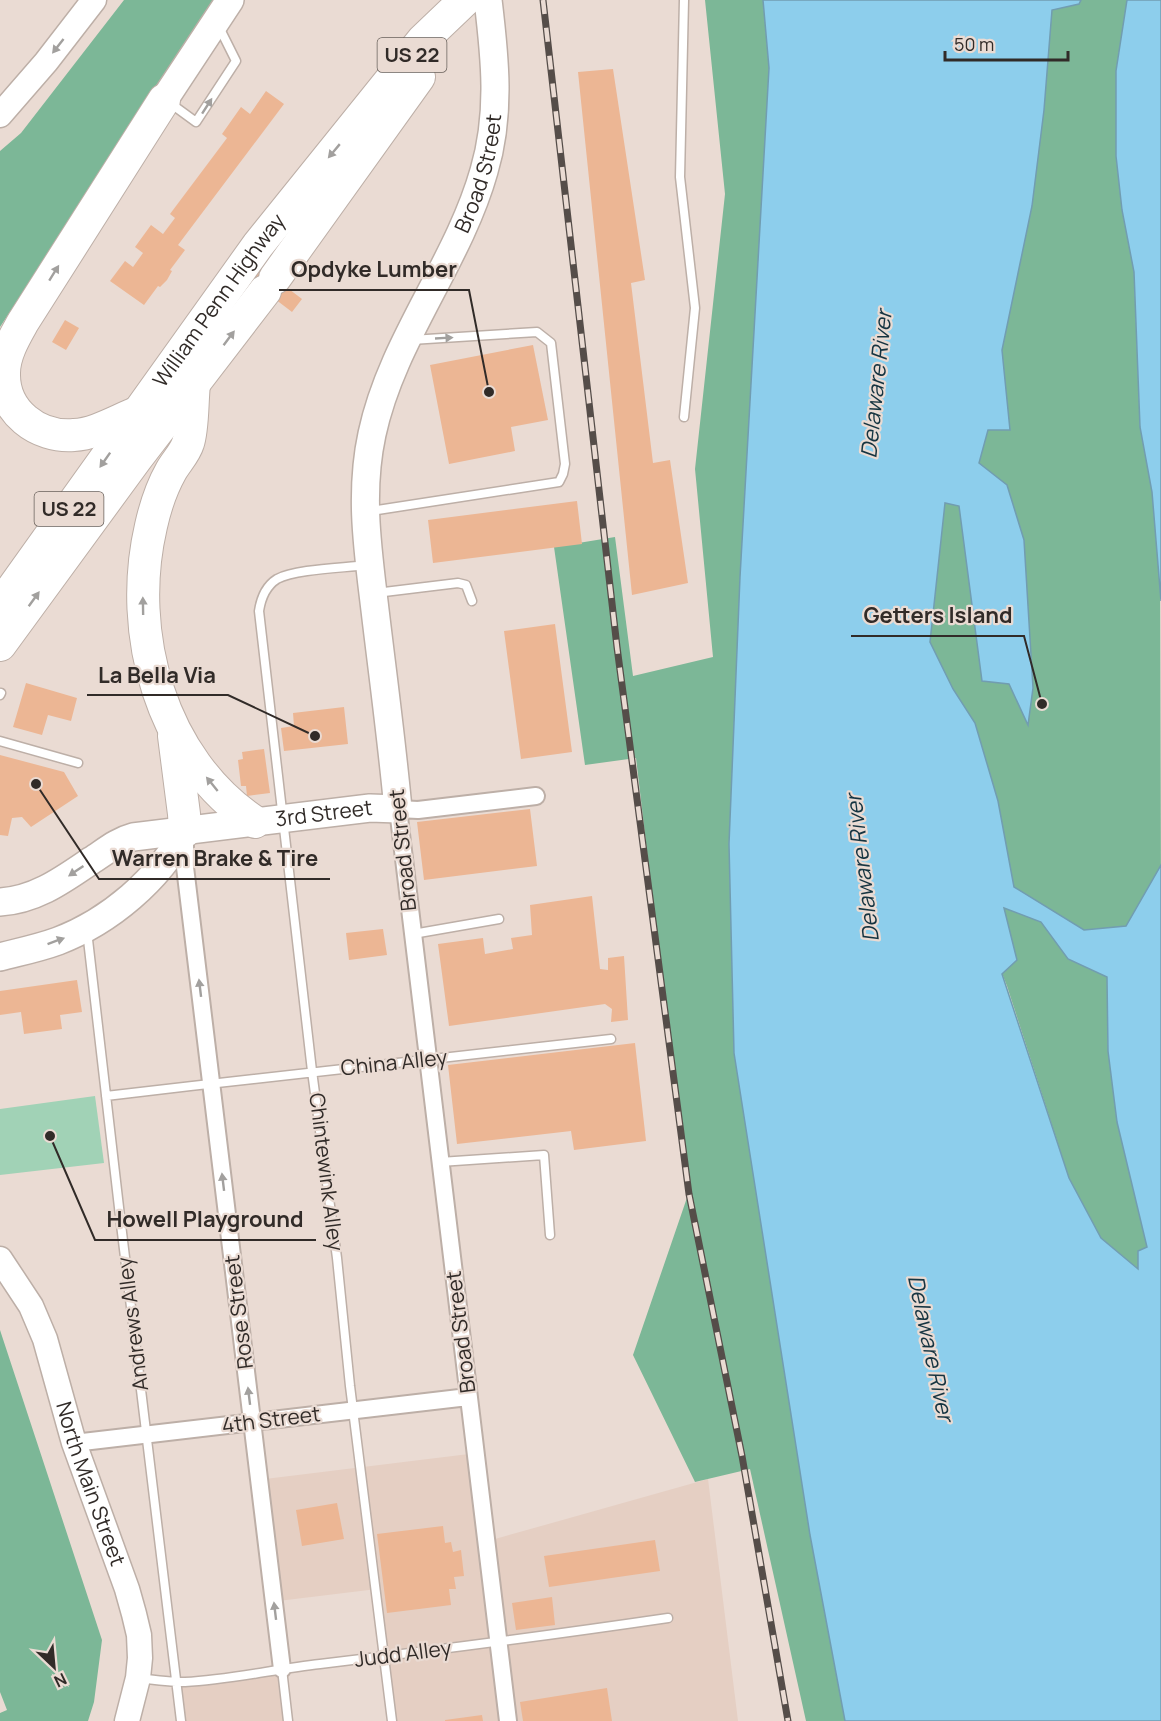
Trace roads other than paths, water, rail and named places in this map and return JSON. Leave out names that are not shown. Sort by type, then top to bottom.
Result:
[{"type":"highway","name":"William Penn Highway","points":[[0,645],[136,459],[270,285],[437,51],[462,4]]},
{"type":"highway","name":"William Penn Highway","points":[[0,606],[258,245],[423,40],[462,4]]},
{"type":"highway","points":[[139,412],[85,434],[63,436],[46,433],[30,425],[17,412],[7,394],[4,374],[8,354],[23,322],[164,99]]},
{"type":"highway","points":[[194,384],[188,444],[170,473],[157,505],[150,533],[144,574],[143,607],[148,651],[160,694],[173,726],[197,765],[225,800],[270,820]]},
{"type":"highway","points":[[173,726],[185,831]]},
{"type":"main road","name":"Broad Street","points":[[398,809],[364,512],[368,452],[377,413],[391,374],[467,218],[485,168],[494,121],[496,89],[495,55],[488,0]]},
{"type":"main road","points":[[164,99],[223,11]]},
{"type":"main road","name":"3rd Street","points":[[0,902],[24,898],[54,885],[125,839],[370,808],[398,809]]},
{"type":"main road","points":[[0,957],[44,945],[87,928],[113,911],[140,888],[168,858],[185,831]]},
{"type":"street","points":[[0,114],[46,62],[94,0]]},
{"type":"street","name":"3rd Street","points":[[398,809],[418,810],[536,796]]},
{"type":"street","name":"Broad Street","points":[[398,809],[508,1721]]},
{"type":"street","name":"Rose Street","points":[[185,831],[185,867],[282,1669]]},
{"type":"street","name":"North Main Street","points":[[0,1259],[31,1306],[45,1339],[74,1443],[134,1614],[139,1635],[140,1658],[138,1678],[127,1721]]},
{"type":"street","name":"4th Street","points":[[74,1443],[468,1397]]},
{"type":"lane","points":[[684,0],[680,177],[694,308],[684,417]]},
{"type":"lane","points":[[164,99],[196,122],[236,61],[223,11]]},
{"type":"lane","points":[[364,512],[559,482],[563,474],[565,464],[551,343],[537,332],[407,340]]},
{"type":"lane","name":"Chintewink Alley","points":[[369,565],[291,574],[277,579],[270,585],[261,600],[259,610],[270,820],[312,1071],[337,1258],[353,1410],[392,1721]]},
{"type":"lane","points":[[373,593],[458,583],[466,585],[472,601]]},
{"type":"lane","points":[[0,741],[78,763]]},
{"type":"lane","points":[[412,934],[499,919]]},
{"type":"lane","name":"Andrews Alley","points":[[87,928],[181,1721]]},
{"type":"lane","name":"China Alley","points":[[106,1096],[610,1039]]},
{"type":"lane","points":[[440,1162],[544,1155],[550,1235]]},
{"type":"lane","name":"Judd Alley","points":[[138,1678],[176,1682],[252,1675],[282,1669],[668,1618]]},
{"type":"lane","name":"Rose Street","points":[[282,1669],[288,1721]]},
{"type":"water","name":"Delaware River","points":[[763,0],[1081,0],[1079,4],[1052,10],[1044,110],[1032,206],[1002,350],[1010,430],[988,430],[979,463],[1007,485],[1024,540],[1033,688],[1028,725],[1009,684],[982,681],[959,506],[945,503],[930,642],[953,689],[975,723],[998,801],[1014,887],[1084,930],[1126,926],[1161,865],[1161,1721],[845,1721],[810,1535],[734,1053],[729,844],[740,577],[769,68]],"holes":[[[1004,908],[1041,922],[1068,959],[1107,977],[1108,1051],[1117,1122],[1147,1247],[1138,1251],[1138,1269],[1101,1238],[1069,1178],[1002,974],[1017,960]]]},
{"type":"water","points":[[1127,0],[1161,0],[1161,601],[1152,492],[1140,427],[1134,272],[1122,210],[1116,156],[1116,71]]},
{"type":"railway","points":[[543,0],[617,647],[689,1194],[742,1456],[788,1721]]},
{"type":"place","name":"Opdyke Lumber","points":[[489,392]]},
{"type":"place","name":"Getters Island","points":[[1042,704]]},
{"type":"place","name":"La Bella Via","points":[[315,736]]},
{"type":"place","name":"Warren Brake & Tire","points":[[36,784]]},
{"type":"place","name":"Howell Playground","points":[[50,1136]]}]
